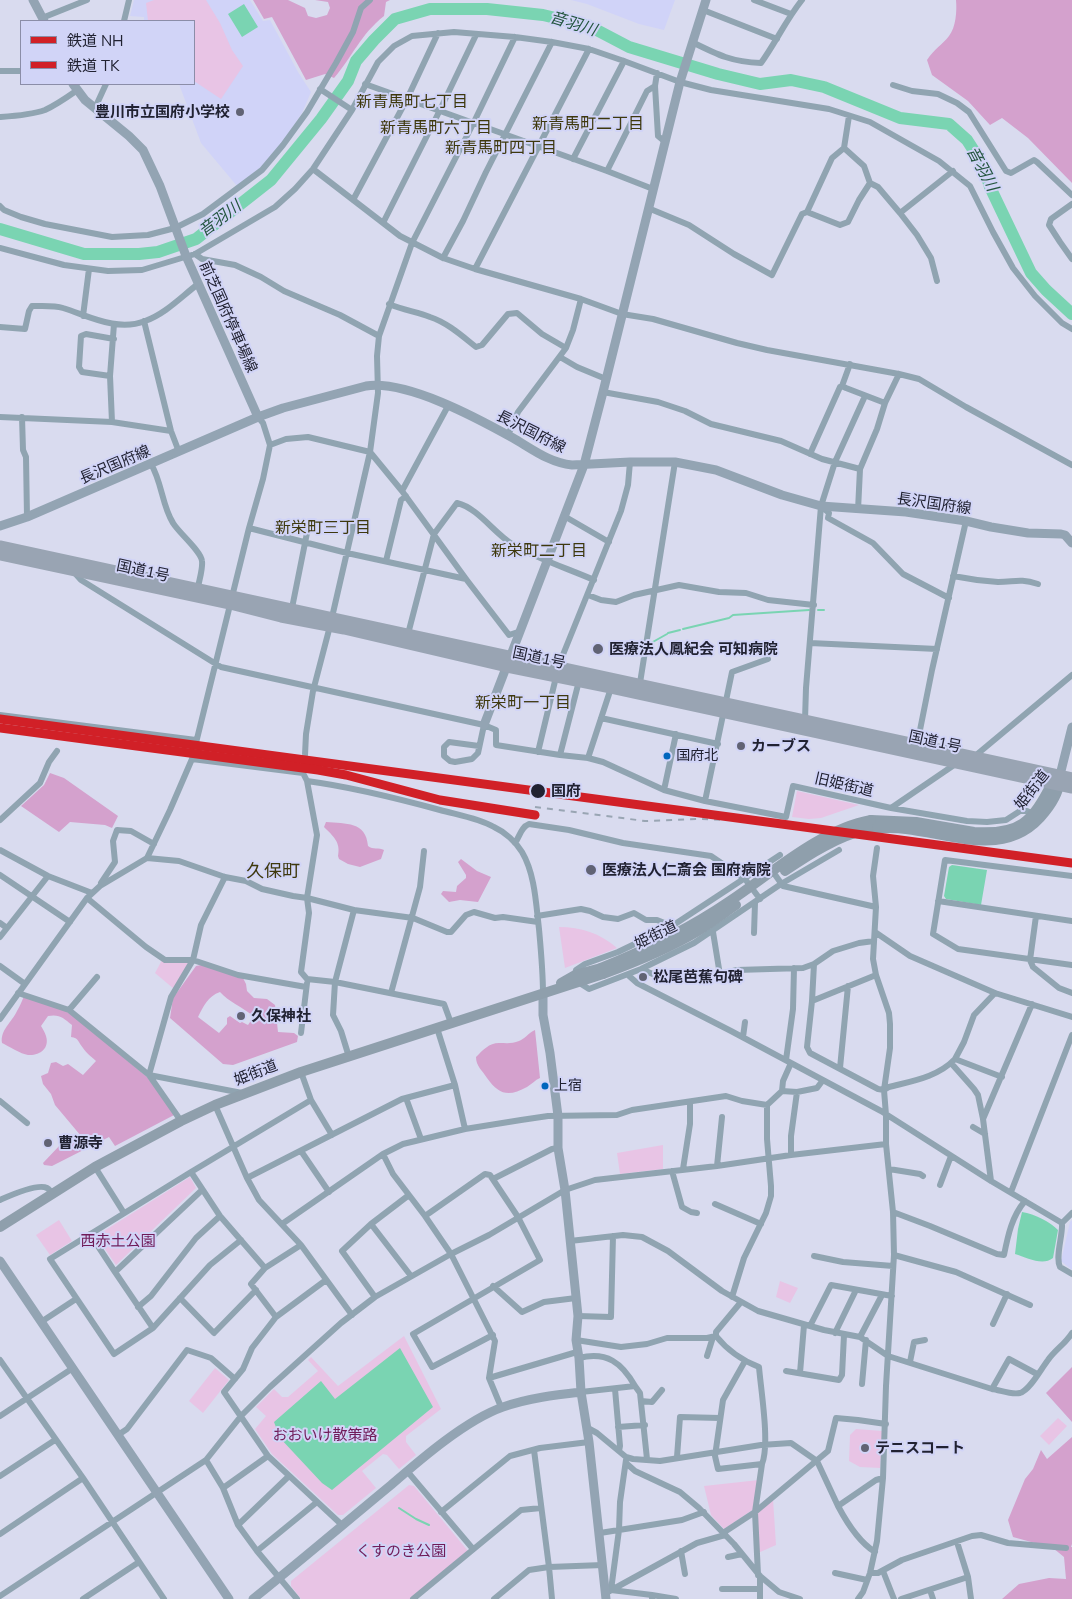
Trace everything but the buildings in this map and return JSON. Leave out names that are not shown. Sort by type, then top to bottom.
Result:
[{"type":"highway","name":"国道1号","points":[[0,546],[198,588],[281,617],[331,622],[408,634],[509,662]]},
{"type":"highway","name":"国道1号","points":[[0,555],[231,600],[292,608],[331,622],[509,662],[557,672],[640,684],[725,707],[958,763],[1057,781],[1072,778]]},
{"type":"highway","name":"国道1号","points":[[557,672],[580,681],[611,688],[805,720],[975,756],[1057,781],[1072,788]]},
{"type":"main road","name":"姫街道","points":[[1020,830],[1034,814],[1057,781]]},
{"type":"main road","name":"姫街道","points":[[0,1226],[95,1167],[181,1121],[216,1105],[301,1072],[543,994],[577,979],[602,971],[693,925],[798,853],[837,830],[856,823],[872,820],[916,822],[983,832],[1020,830],[1038,821],[1050,806],[1057,781]]},
{"type":"street","points":[[33,0],[43,20],[87,0]]},
{"type":"street","points":[[124,20],[129,0]]},
{"type":"street","points":[[0,206],[21,218],[112,237],[148,235],[175,230],[203,214],[262,170],[288,139],[322,90],[353,32],[361,8],[370,0]]},
{"type":"street","points":[[479,746],[449,742],[444,747],[444,756],[450,761],[455,762],[472,759],[478,753],[484,726],[584,465],[664,141],[691,43],[706,0]]},
{"type":"street","points":[[754,0],[791,14]]},
{"type":"street","points":[[691,43],[720,56],[742,62],[761,63],[791,14],[802,0]]},
{"type":"street","points":[[703,10],[777,39]]},
{"type":"street","points":[[0,248],[64,265],[108,271],[142,270],[190,255],[275,207],[313,169],[378,62],[394,46],[412,36],[454,32],[514,37],[588,49],[680,82],[711,90],[829,109],[870,122],[940,161],[970,186],[1013,268],[1029,289],[1072,330]]},
{"type":"street","points":[[353,200],[407,99],[438,33]]},
{"type":"street","points":[[383,223],[440,112],[476,35]]},
{"type":"street","points":[[451,1024],[444,1004],[335,982],[308,979],[301,972],[309,913],[307,898],[317,835],[307,781],[303,773],[306,734],[314,687],[370,452],[378,393],[377,356],[379,336],[412,243],[473,124],[514,37]]},
{"type":"street","points":[[443,258],[552,42]]},
{"type":"street","points":[[475,269],[588,49]]},
{"type":"street","points":[[573,159],[624,61]]},
{"type":"street","points":[[0,71],[20,71]]},
{"type":"street","points":[[657,73],[655,86],[658,136],[664,141]]},
{"type":"street","points":[[365,84],[653,189]]},
{"type":"street","points":[[95,108],[106,85]]},
{"type":"street","points":[[893,85],[912,91],[938,94],[957,103],[969,112],[1006,171],[1011,174],[1034,160],[1072,195]]},
{"type":"street","points":[[607,171],[647,91],[655,86]]},
{"type":"street","points":[[0,117],[44,110],[60,102],[74,87]]},
{"type":"street","name":"前芝国府停車場線","points":[[74,87],[85,100],[143,150],[160,186],[175,230],[190,255],[198,284],[258,417]]},
{"type":"street","points":[[322,90],[350,109]]},
{"type":"street","points":[[808,212],[832,158],[844,148],[849,116]]},
{"type":"street","points":[[844,148],[864,166],[870,183],[878,187],[917,235],[932,258],[937,281]]},
{"type":"street","points":[[313,169],[412,243],[443,258],[581,299],[622,314],[653,319],[760,348],[850,364],[919,379],[1072,465]]},
{"type":"street","points":[[900,213],[953,171]]},
{"type":"street","points":[[648,208],[689,225],[734,254],[772,275],[802,214],[808,212],[840,225],[848,222],[870,183]]},
{"type":"street","points":[[1072,204],[1052,219],[1049,225],[1072,258]]},
{"type":"street","points":[[190,255],[235,265],[284,291],[340,315],[379,336]]},
{"type":"street","points":[[83,316],[89,269]]},
{"type":"street","points":[[0,326],[26,329],[28,311],[32,306],[61,307],[83,316],[114,324],[127,325],[144,322],[162,312],[198,284]]},
{"type":"street","points":[[508,435],[518,412],[566,348],[581,299]]},
{"type":"street","points":[[389,304],[430,317],[447,325],[476,347],[482,345],[508,314],[517,313],[542,334],[566,348]]},
{"type":"street","points":[[144,322],[171,431],[179,452]]},
{"type":"street","points":[[112,422],[110,376],[114,324]]},
{"type":"street","points":[[110,376],[82,372],[79,367],[81,336],[86,334],[114,339]]},
{"type":"street","points":[[560,356],[577,367],[606,379]]},
{"type":"street","points":[[810,454],[842,386],[850,364]]},
{"type":"street","points":[[858,510],[860,469],[878,428],[885,402],[899,374]]},
{"type":"street","name":"長沢国府線","points":[[0,526],[27,518],[258,417],[283,408],[378,384],[405,389],[448,406],[508,435],[550,460],[564,464],[675,462],[716,470],[782,496],[822,506],[906,512],[1028,533],[1068,535],[1072,543]]},
{"type":"street","points":[[842,386],[885,402]]},
{"type":"street","points":[[603,392],[658,402],[685,411],[711,424],[781,441],[810,454],[860,469]]},
{"type":"street","points":[[805,720],[822,506],[835,462],[865,396]]},
{"type":"street","points":[[386,562],[401,500],[448,406]]},
{"type":"street","points":[[0,416],[29,419],[81,419],[171,431]]},
{"type":"street","points":[[22,417],[23,450],[26,457],[27,518]]},
{"type":"street","points":[[100,886],[147,858],[192,758],[270,445],[263,423],[258,417]]},
{"type":"street","points":[[270,445],[286,439],[308,438],[370,452],[404,493],[509,635],[521,631]]},
{"type":"street","points":[[538,752],[557,672],[621,511],[628,485],[630,462]]},
{"type":"street","points":[[640,684],[675,462]]},
{"type":"street","points":[[151,464],[156,472],[172,522],[202,560],[198,588]]},
{"type":"street","points":[[408,634],[434,534],[457,503],[463,504],[512,544],[594,580]]},
{"type":"street","points":[[822,506],[829,513],[828,518],[873,543],[903,574],[949,598]]},
{"type":"street","points":[[564,516],[609,542]]},
{"type":"street","points":[[917,745],[966,521]]},
{"type":"street","points":[[248,528],[347,553],[466,579]]},
{"type":"street","points":[[292,608],[308,528]]},
{"type":"street","points":[[72,570],[81,580],[216,664],[484,726],[496,730],[496,745],[588,758],[603,762],[664,790],[705,802],[732,672],[768,659]]},
{"type":"street","points":[[953,576],[999,582],[1026,580],[1038,584]]},
{"type":"street","points":[[588,595],[601,600],[616,602],[634,594],[679,585],[719,592],[746,593],[768,600],[814,605]]},
{"type":"street","points":[[810,643],[937,649]]},
{"type":"street","points":[[975,756],[1072,675]]},
{"type":"street","points":[[560,755],[580,681]]},
{"type":"street","points":[[588,758],[611,688]]},
{"type":"street","points":[[0,715],[196,740]]},
{"type":"street","points":[[601,718],[718,744]]},
{"type":"street","points":[[1057,781],[1072,727]]},
{"type":"street","points":[[664,790],[676,734]]},
{"type":"street","points":[[0,820],[40,783],[49,762],[57,751]]},
{"type":"street","points":[[192,758],[303,773]]},
{"type":"street","name":"旧姫街道","points":[[705,802],[786,816],[793,786],[891,808],[958,763]]},
{"type":"street","points":[[307,781],[387,796],[479,820],[495,827],[515,843],[522,852],[531,876],[538,919],[543,974],[543,1015],[558,1116],[558,1148],[578,1316],[576,1340],[581,1392],[608,1594]]},
{"type":"street","points":[[891,808],[967,821],[987,822],[1006,820],[1020,811],[1027,810],[1034,814]]},
{"type":"street","points":[[515,843],[520,837],[522,829],[529,824],[569,830],[623,843],[712,856],[746,878],[758,901],[754,933]]},
{"type":"street","points":[[0,1019],[70,922],[100,886],[115,862],[113,841],[117,830],[132,830],[154,844]]},
{"type":"street","points":[[858,1599],[869,1577],[875,1552],[883,1478],[894,1255],[893,1212],[886,1144],[884,1090],[890,1048],[890,1024],[889,1013],[876,975],[873,959],[876,907],[873,876],[877,848]]},
{"type":"street","points":[[0,850],[90,896],[146,946],[165,960],[193,960],[238,974],[306,987]]},
{"type":"street","points":[[780,855],[672,926],[618,952],[585,964],[576,970],[577,979],[589,989],[641,970],[713,932],[782,884],[839,850]]},
{"type":"street","points":[[390,993],[413,918],[420,887],[424,851]]},
{"type":"street","points":[[147,858],[179,861],[225,877],[246,881],[269,890],[354,910],[413,918],[447,932],[451,932],[466,914],[474,912],[495,918],[538,919],[581,909],[590,910],[603,917],[618,919],[634,913],[646,920],[657,920],[672,926]]},
{"type":"street","points":[[1072,876],[945,860],[933,934],[958,949],[1072,965]]},
{"type":"street","points":[[767,864],[783,886],[876,907]]},
{"type":"street","points":[[0,875],[70,922]]},
{"type":"street","points":[[0,937],[48,876]]},
{"type":"street","points":[[149,1075],[171,997],[193,960],[201,925],[225,877]]},
{"type":"street","points":[[938,901],[1072,921]]},
{"type":"street","points":[[349,1056],[341,1031],[333,1015],[335,982],[354,910]]},
{"type":"street","points":[[1036,916],[1030,960],[1033,967],[1059,988],[1072,994]]},
{"type":"street","points":[[0,922],[7,928]]},
{"type":"street","points":[[713,932],[720,975]]},
{"type":"street","points":[[875,932],[910,956],[995,993],[1072,1017]]},
{"type":"street","points":[[641,970],[655,975],[704,978],[737,970],[802,968],[814,964],[833,952],[859,942],[874,941]]},
{"type":"street","points":[[814,964],[807,1047],[810,1053],[878,1089],[884,1090],[928,1076],[953,1061],[964,1042],[974,1015],[995,993]]},
{"type":"street","points":[[0,966],[25,984]]},
{"type":"street","points":[[732,1297],[744,1258],[766,1213],[770,1196],[767,1105],[782,1091],[788,1062],[793,1009],[794,968]]},
{"type":"street","points":[[628,975],[637,983],[743,1037],[886,1115],[1062,1223]]},
{"type":"street","points":[[812,1001],[876,975]]},
{"type":"street","points":[[70,1010],[97,976]]},
{"type":"street","points":[[301,1033],[308,979]]},
{"type":"street","points":[[840,1068],[848,986]]},
{"type":"street","points":[[18,993],[70,1010],[149,1075],[181,1121]]},
{"type":"street","points":[[984,1119],[1032,1004]]},
{"type":"street","points":[[743,1037],[745,1022]]},
{"type":"street","points":[[437,1028],[455,1085],[465,1129]]},
{"type":"street","points":[[1011,1192],[1072,1035]]},
{"type":"street","points":[[953,1061],[1002,1077]]},
{"type":"street","points":[[953,1061],[978,1095],[984,1119],[991,1181]]},
{"type":"street","points":[[301,1072],[311,1100],[332,1135]]},
{"type":"street","points":[[149,1075],[243,1094]]},
{"type":"street","points":[[782,1091],[797,1092],[817,1088],[823,1080]]},
{"type":"street","points":[[247,1178],[406,1098],[455,1085]]},
{"type":"street","points":[[791,1155],[791,1136],[797,1092]]},
{"type":"street","points":[[282,1224],[383,1154],[403,1144],[420,1139],[465,1129],[548,1116],[617,1115],[632,1110],[726,1096],[742,1102],[767,1105]]},
{"type":"street","points":[[406,1098],[420,1139]]},
{"type":"street","points":[[241,1240],[210,1265],[153,1328],[114,1354],[50,1259],[234,1145],[311,1100]]},
{"type":"street","points":[[0,1101],[27,1123]]},
{"type":"street","points":[[684,1169],[690,1124],[690,1102]]},
{"type":"street","points":[[216,1105],[247,1178],[260,1200],[301,1244],[352,1315]]},
{"type":"street","points":[[717,1166],[722,1117]]},
{"type":"street","points":[[973,1127],[985,1134]]},
{"type":"street","points":[[3,1599],[0,1596],[206,1460],[241,1416],[270,1387],[375,1297],[489,1235],[564,1190],[595,1180],[886,1144]]},
{"type":"street","points":[[493,1180],[552,1149],[558,1148]]},
{"type":"street","points":[[301,1152],[329,1192]]},
{"type":"street","points":[[383,1154],[393,1174],[451,1254],[495,1340],[490,1378],[501,1407]]},
{"type":"street","points":[[940,1185],[951,1156]]},
{"type":"street","points":[[95,1167],[124,1213]]},
{"type":"street","points":[[889,1169],[923,1176]]},
{"type":"street","points":[[672,1171],[682,1206],[691,1212],[698,1213]]},
{"type":"street","points":[[191,1172],[220,1216],[265,1268]]},
{"type":"street","points":[[425,1216],[485,1174],[490,1175],[518,1217],[540,1260],[413,1334],[432,1367],[492,1334]]},
{"type":"street","points":[[0,1200],[15,1193],[42,1187],[47,1188],[53,1194]]},
{"type":"street","points":[[115,1272],[202,1190]]},
{"type":"street","points":[[375,1297],[342,1251],[371,1224],[409,1194]]},
{"type":"street","points":[[893,1212],[997,1254],[1004,1254],[1016,1212],[1025,1200]]},
{"type":"street","points":[[715,1204],[761,1224]]},
{"type":"street","points":[[1072,1213],[1062,1223],[1058,1263],[1072,1274]]},
{"type":"street","points":[[138,1307],[151,1296],[196,1238],[220,1216]]},
{"type":"street","points":[[371,1224],[411,1276]]},
{"type":"street","points":[[90,1234],[153,1328]]},
{"type":"street","points":[[570,1241],[623,1235],[642,1237],[668,1252],[722,1291],[758,1311],[863,1339],[888,1356],[992,1389],[1014,1393],[1022,1392],[1028,1387],[1049,1358],[1065,1344],[1072,1333]]},
{"type":"street","points":[[578,1316],[611,1316],[613,1236]]},
{"type":"street","points":[[276,1316],[251,1284],[265,1268],[301,1244]]},
{"type":"street","points":[[894,1255],[956,1272],[1030,1305]]},
{"type":"street","points":[[814,1256],[843,1262],[893,1266]]},
{"type":"street","points":[[0,1261],[229,1599]]},
{"type":"street","points":[[326,1280],[276,1316],[252,1348],[243,1369],[224,1392],[268,1456],[342,1525]]},
{"type":"street","points":[[800,1373],[807,1325],[830,1285],[892,1296]]},
{"type":"street","points":[[493,1286],[522,1312],[544,1302],[576,1298]]},
{"type":"street","points":[[180,1298],[214,1333],[256,1290]]},
{"type":"street","points":[[835,1333],[856,1290]]},
{"type":"street","points":[[993,1324],[1007,1294]]},
{"type":"street","points":[[862,1384],[863,1339],[882,1295]]},
{"type":"street","points":[[41,1322],[76,1299]]},
{"type":"street","points":[[707,1356],[716,1332],[742,1302]]},
{"type":"street","points":[[786,1371],[839,1380],[842,1375],[844,1335]]},
{"type":"street","points":[[576,1340],[621,1347],[647,1344],[667,1338],[714,1336],[729,1351],[759,1367],[765,1445],[755,1512],[760,1599]]},
{"type":"street","points":[[910,1362],[914,1342],[925,1340]]},
{"type":"street","points":[[118,1436],[127,1429],[187,1350],[211,1358],[235,1379]]},
{"type":"street","points":[[490,1378],[578,1355],[605,1357],[615,1362],[624,1368],[640,1393],[647,1459]]},
{"type":"street","points":[[992,1389],[1008,1359],[1037,1374]]},
{"type":"street","points":[[0,1360],[83,1478],[164,1599]]},
{"type":"street","points":[[745,1361],[724,1397],[716,1451],[718,1469],[762,1464]]},
{"type":"street","points":[[0,1416],[73,1368]]},
{"type":"street","points":[[253,1599],[407,1471],[470,1424],[501,1407],[531,1398],[635,1386]]},
{"type":"street","points":[[615,1389],[620,1451],[635,1471],[680,1492],[704,1512],[759,1576],[779,1592],[800,1599]]},
{"type":"street","points":[[641,1401],[652,1402],[662,1390]]},
{"type":"street","points":[[677,1457],[680,1417],[720,1418]]},
{"type":"street","points":[[608,1594],[696,1543],[724,1534],[755,1512],[828,1451],[836,1418],[886,1424]]},
{"type":"street","points":[[618,1427],[644,1425]]},
{"type":"street","points":[[586,1427],[597,1433],[613,1448],[620,1451]]},
{"type":"street","points":[[0,1476],[55,1440]]},
{"type":"street","points":[[441,1512],[510,1456],[534,1450],[589,1442]]},
{"type":"street","points":[[626,1460],[647,1459],[660,1461],[716,1451],[791,1444],[817,1461],[838,1506],[859,1539],[875,1552]]},
{"type":"street","points":[[534,1450],[552,1599]]},
{"type":"street","points":[[223,1488],[268,1456]]},
{"type":"street","points":[[206,1460],[223,1488],[238,1525],[257,1551],[298,1599]]},
{"type":"street","points":[[608,1594],[619,1530],[620,1502],[626,1460]]},
{"type":"street","points":[[407,1471],[473,1549]]},
{"type":"street","points":[[238,1525],[289,1476]]},
{"type":"street","points":[[0,1534],[83,1478]]},
{"type":"street","points":[[838,1506],[876,1480],[883,1478]]},
{"type":"street","points":[[257,1551],[317,1502]]},
{"type":"street","points":[[413,1599],[521,1510],[541,1508]]},
{"type":"street","points":[[600,1533],[682,1520],[704,1512]]},
{"type":"street","points":[[835,1573],[869,1577],[902,1560],[972,1536],[981,1535],[1008,1543],[1066,1548]]},
{"type":"street","points":[[957,1542],[968,1577],[971,1599]]},
{"type":"street","points":[[681,1551],[684,1574]]},
{"type":"street","points":[[728,1557],[742,1554]]},
{"type":"street","points":[[83,1599],[139,1562]]},
{"type":"street","points":[[494,1599],[529,1570],[548,1567],[603,1565]]},
{"type":"street","points":[[883,1571],[894,1599]]},
{"type":"street","points":[[901,1599],[968,1577]]},
{"type":"street","points":[[722,1589],[760,1589]]},
{"type":"street","points":[[930,1590],[933,1599]]},
{"type":"street","points":[[608,1594],[676,1599]]},
{"type":"shaded area","points":[[134,0],[250,0],[263,21],[270,20],[311,92],[302,113],[284,140],[261,168],[237,186],[201,143],[179,85],[195,85],[195,20],[144,20],[144,17],[130,16]]},
{"type":"shaded area","points":[[253,0],[288,0],[305,8],[308,16],[316,18],[327,15],[330,8],[328,2],[315,0],[390,0],[386,2],[384,16],[363,38],[334,78],[325,74],[306,80],[272,17],[264,19]]},
{"type":"shaded area","points":[[571,0],[675,0],[664,30],[639,24],[587,4]]},
{"type":"shaded area","points":[[956,0],[1072,0],[1072,183],[1028,138],[1002,118],[990,125],[968,101],[932,75],[927,60],[946,39],[953,28],[956,19]]},
{"type":"shaded area","points":[[244,4],[258,27],[242,37],[228,14]]},
{"type":"shaded area","points":[[50,773],[64,778],[118,816],[112,828],[105,825],[70,822],[59,832],[21,806],[44,785]]},
{"type":"shaded area","points":[[326,822],[354,825],[359,828],[366,838],[368,846],[384,850],[381,859],[360,867],[339,859],[337,843],[324,827]]},
{"type":"shaded area","points":[[461,859],[477,871],[491,877],[478,902],[460,900],[449,902],[441,894],[443,891],[456,892],[457,886],[466,878],[458,862]]},
{"type":"shaded area","points":[[952,865],[987,870],[981,905],[946,899],[944,896],[949,867]]},
{"type":"shaded area","points":[[201,965],[243,978],[247,991],[254,998],[267,999],[275,1005],[278,1032],[294,1033],[298,1036],[297,1042],[233,1065],[223,1064],[170,1018],[173,998],[196,966]],"holes":[[[220,992],[252,1015],[248,1025],[240,1023],[230,1016],[227,1018],[227,1024],[219,1033],[198,1017],[206,1002],[212,996]]]},
{"type":"shaded area","points":[[24,996],[68,1011],[147,1077],[176,1114],[115,1146],[109,1137],[52,1166],[44,1165],[43,1163],[61,1144],[76,1143],[81,1136],[55,1105],[51,1094],[43,1084],[41,1076],[48,1073],[51,1063],[56,1062],[63,1066],[68,1064],[83,1075],[96,1061],[86,1052],[77,1039],[71,1037],[72,1025],[58,1016],[48,1016],[41,1026],[47,1041],[45,1048],[40,1053],[28,1055],[2,1043],[3,1034]]},
{"type":"shaded area","points":[[535,1030],[540,1078],[527,1087],[515,1092],[505,1093],[500,1091],[491,1084],[477,1063],[476,1057],[492,1044],[516,1042]]},
{"type":"shaded area","points":[[1022,1212],[1042,1219],[1058,1230],[1053,1258],[1040,1261],[1015,1254]]},
{"type":"shaded area","points":[[1072,1220],[1072,1270],[1061,1261]]},
{"type":"shaded area","name":"おおいけ散策路","points":[[400,1348],[433,1407],[332,1490],[322,1483],[280,1438],[274,1422],[321,1381],[335,1399]]},
{"type":"shaded area","points":[[1072,1367],[1072,1422],[1046,1393]]},
{"type":"shaded area","points":[[1072,1437],[1072,1599],[1002,1599],[1019,1584],[1049,1578],[1066,1579],[1064,1557],[1053,1548],[1013,1537],[1008,1520],[1025,1479],[1033,1469],[1041,1450],[1047,1459]]},
{"type":"green space","points":[[154,0],[206,0],[220,23],[232,50],[243,66],[221,99],[195,82],[195,20],[148,20],[146,3]]},
{"type":"green space","points":[[797,791],[859,805],[821,818],[792,817]]},
{"type":"green space","points":[[559,927],[575,928],[590,932],[604,938],[617,948],[565,968]]},
{"type":"green space","points":[[162,960],[191,961],[174,989],[155,973]]},
{"type":"green space","points":[[663,1145],[663,1169],[620,1174],[617,1153]]},
{"type":"green space","name":"西赤土公園","points":[[190,1177],[196,1188],[116,1265],[96,1236]]},
{"type":"green space","points":[[59,1220],[72,1241],[50,1255],[36,1235]]},
{"type":"green space","points":[[780,1281],[798,1288],[790,1303],[776,1297]]},
{"type":"green space","name":"おおいけ散策路","points":[[404,1336],[441,1409],[406,1436],[406,1442],[416,1455],[399,1469],[387,1455],[383,1454],[362,1471],[376,1488],[343,1515],[338,1515],[272,1454],[255,1429],[266,1416],[256,1407],[274,1389],[282,1397],[288,1397],[318,1371],[308,1360],[311,1357],[338,1386]]},
{"type":"green space","points":[[215,1368],[229,1380],[203,1413],[189,1401]]},
{"type":"green space","points":[[1058,1418],[1067,1426],[1049,1445],[1040,1436]]},
{"type":"green space","name":"テニスコート","points":[[856,1429],[882,1431],[880,1468],[860,1467],[849,1461],[850,1435]]},
{"type":"green space","points":[[759,1480],[754,1509],[724,1529],[711,1515],[704,1486]]},
{"type":"green space","name":"くすのき公園","points":[[409,1485],[414,1486],[468,1551],[414,1599],[301,1599],[291,1586],[291,1581]]},
{"type":"green space","points":[[773,1499],[776,1545],[758,1553],[757,1514]]},
{"type":"waterway","name":"音羽川","points":[[0,229],[84,254],[158,252],[196,239],[271,180],[321,119],[348,81],[356,61],[395,19],[430,9],[487,9],[543,15],[589,26],[629,47],[718,74],[760,84],[791,80],[824,87],[900,118],[949,124],[967,140],[983,165],[990,187],[1031,273],[1072,314]]},
{"type":"waterway","points":[[683,629],[729,618],[733,615],[809,610]]},
{"type":"waterway","points":[[818,610],[824,610]]},
{"type":"waterway","points":[[668,633],[680,630]]},
{"type":"waterway","points":[[651,643],[667,634]]},
{"type":"waterway","points":[[399,1508],[429,1525]]},
{"type":"railway","points":[[535,807],[645,821],[724,820]]},
{"type":"rail line","name":"NH","points":[[0,719],[1072,863]]},
{"type":"rail line","name":"TK","points":[[0,728],[318,770],[346,775],[440,800],[535,815]]},
{"type":"place","name":"豊川市立国府小学校","points":[[240,112]]},
{"type":"place","name":"医療法人鳳紀会 可知病院","points":[[598,649]]},
{"type":"place","name":"カーブス","points":[[741,746]]},
{"type":"place","name":"国府北","points":[[667,756]]},
{"type":"place","name":"国府","points":[[538,791]]},
{"type":"place","name":"医療法人仁斎会 国府病院","points":[[591,870]]},
{"type":"place","name":"松尾芭蕉句碑","points":[[643,977]]},
{"type":"place","name":"久保神社","points":[[241,1016]]},
{"type":"place","name":"上宿","points":[[545,1086]]},
{"type":"place","name":"曹源寺","points":[[48,1143]]},
{"type":"place","name":"テニスコート","points":[[865,1448]]},
{"type":"district","name":"新青馬町七丁目","points":[[412,102]]},
{"type":"district","name":"新青馬町二丁目","points":[[588,124]]},
{"type":"district","name":"新青馬町六丁目","points":[[436,128]]},
{"type":"district","name":"新青馬町四丁目","points":[[501,148]]},
{"type":"district","name":"新栄町三丁目","points":[[323,528]]},
{"type":"district","name":"新栄町二丁目","points":[[539,551]]},
{"type":"district","name":"新栄町一丁目","points":[[523,703]]},
{"type":"district","name":"久保町","points":[[273,872]]}]
